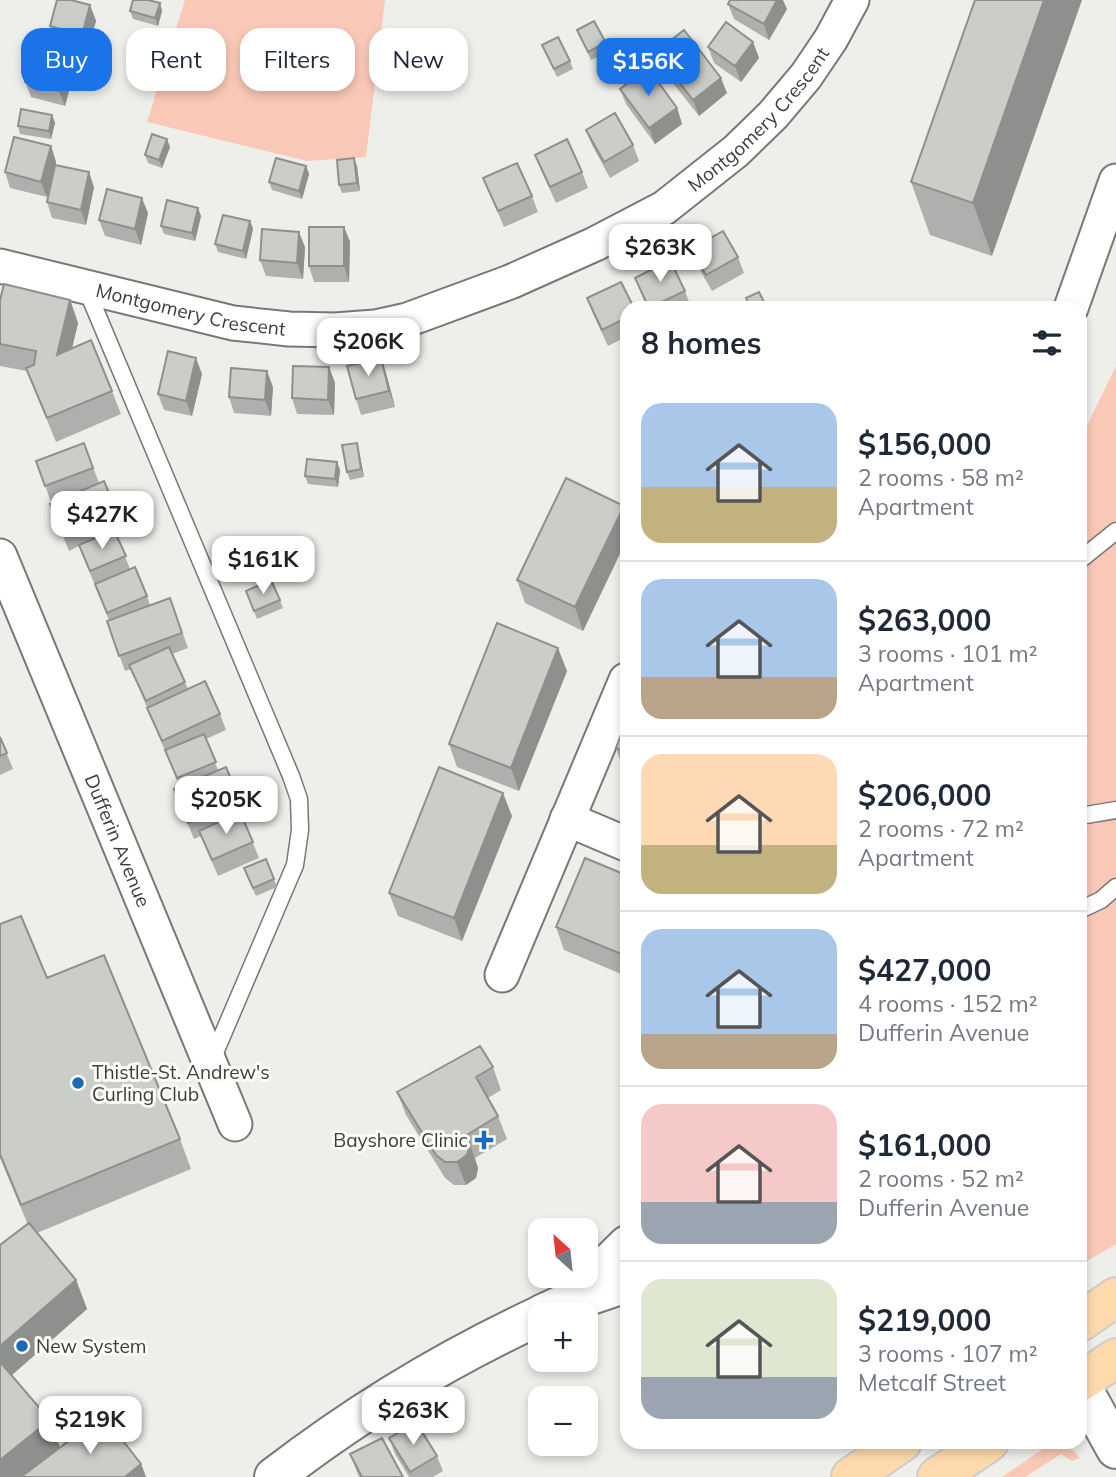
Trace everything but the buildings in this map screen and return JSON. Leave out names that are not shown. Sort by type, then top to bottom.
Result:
[{"type":"main road","points":[[1087,1317],[1116,1297]]},
{"type":"main road","points":[[1087,1378],[1116,1358]]},
{"type":"main road","points":[[850,1477],[892,1449]]},
{"type":"main road","points":[[937,1477],[979,1449]]},
{"type":"street","name":"Montgomery Crescent","points":[[0,266],[233,323],[289,329],[335,330],[374,327],[407,320],[510,282],[595,244],[664,208],[736,151],[774,115],[806,76],[852,0]]},
{"type":"street","points":[[1073,301],[1116,181]]},
{"type":"street","name":"Dufferin Avenue","points":[[0,556],[235,1124]]},
{"type":"street","points":[[502,975],[620,694]]},
{"type":"street","points":[[567,819],[620,842]]},
{"type":"street","points":[[559,1302],[620,1248]]},
{"type":"street","points":[[574,1302],[620,1285]]},
{"type":"street","points":[[274,1477],[429,1371],[528,1321]]},
{"type":"street","points":[[1087,1396],[1116,1449]]},
{"type":"lane","points":[[86,288],[270,721],[299,799],[300,830],[295,865],[210,1065]]},
{"type":"lane","points":[[1087,554],[1116,531]]},
{"type":"lane","points":[[1087,815],[1116,810]]},
{"type":"lane","points":[[1087,907],[1101,900],[1116,887]]},
{"type":"shaded area","points":[[185,0],[385,0],[382,28],[369,28],[369,91],[374,91],[366,157],[307,161],[147,122],[157,91],[226,91],[226,28],[176,28]]},
{"type":"shaded area","points":[[1116,366],[1116,1244],[1087,1261],[1087,426]]},
{"type":"shaded area","points":[[1043,1449],[1070,1449],[1080,1458],[1072,1461],[1061,1454],[1025,1477],[1002,1477]]},
{"type":"place","name":"Thistle-St. Andrew's Curling Club","points":[[78,1083]]},
{"type":"place","name":"Bayshore Clinic","points":[[484,1140]]},
{"type":"place","name":"New System","points":[[22,1346]]}]
